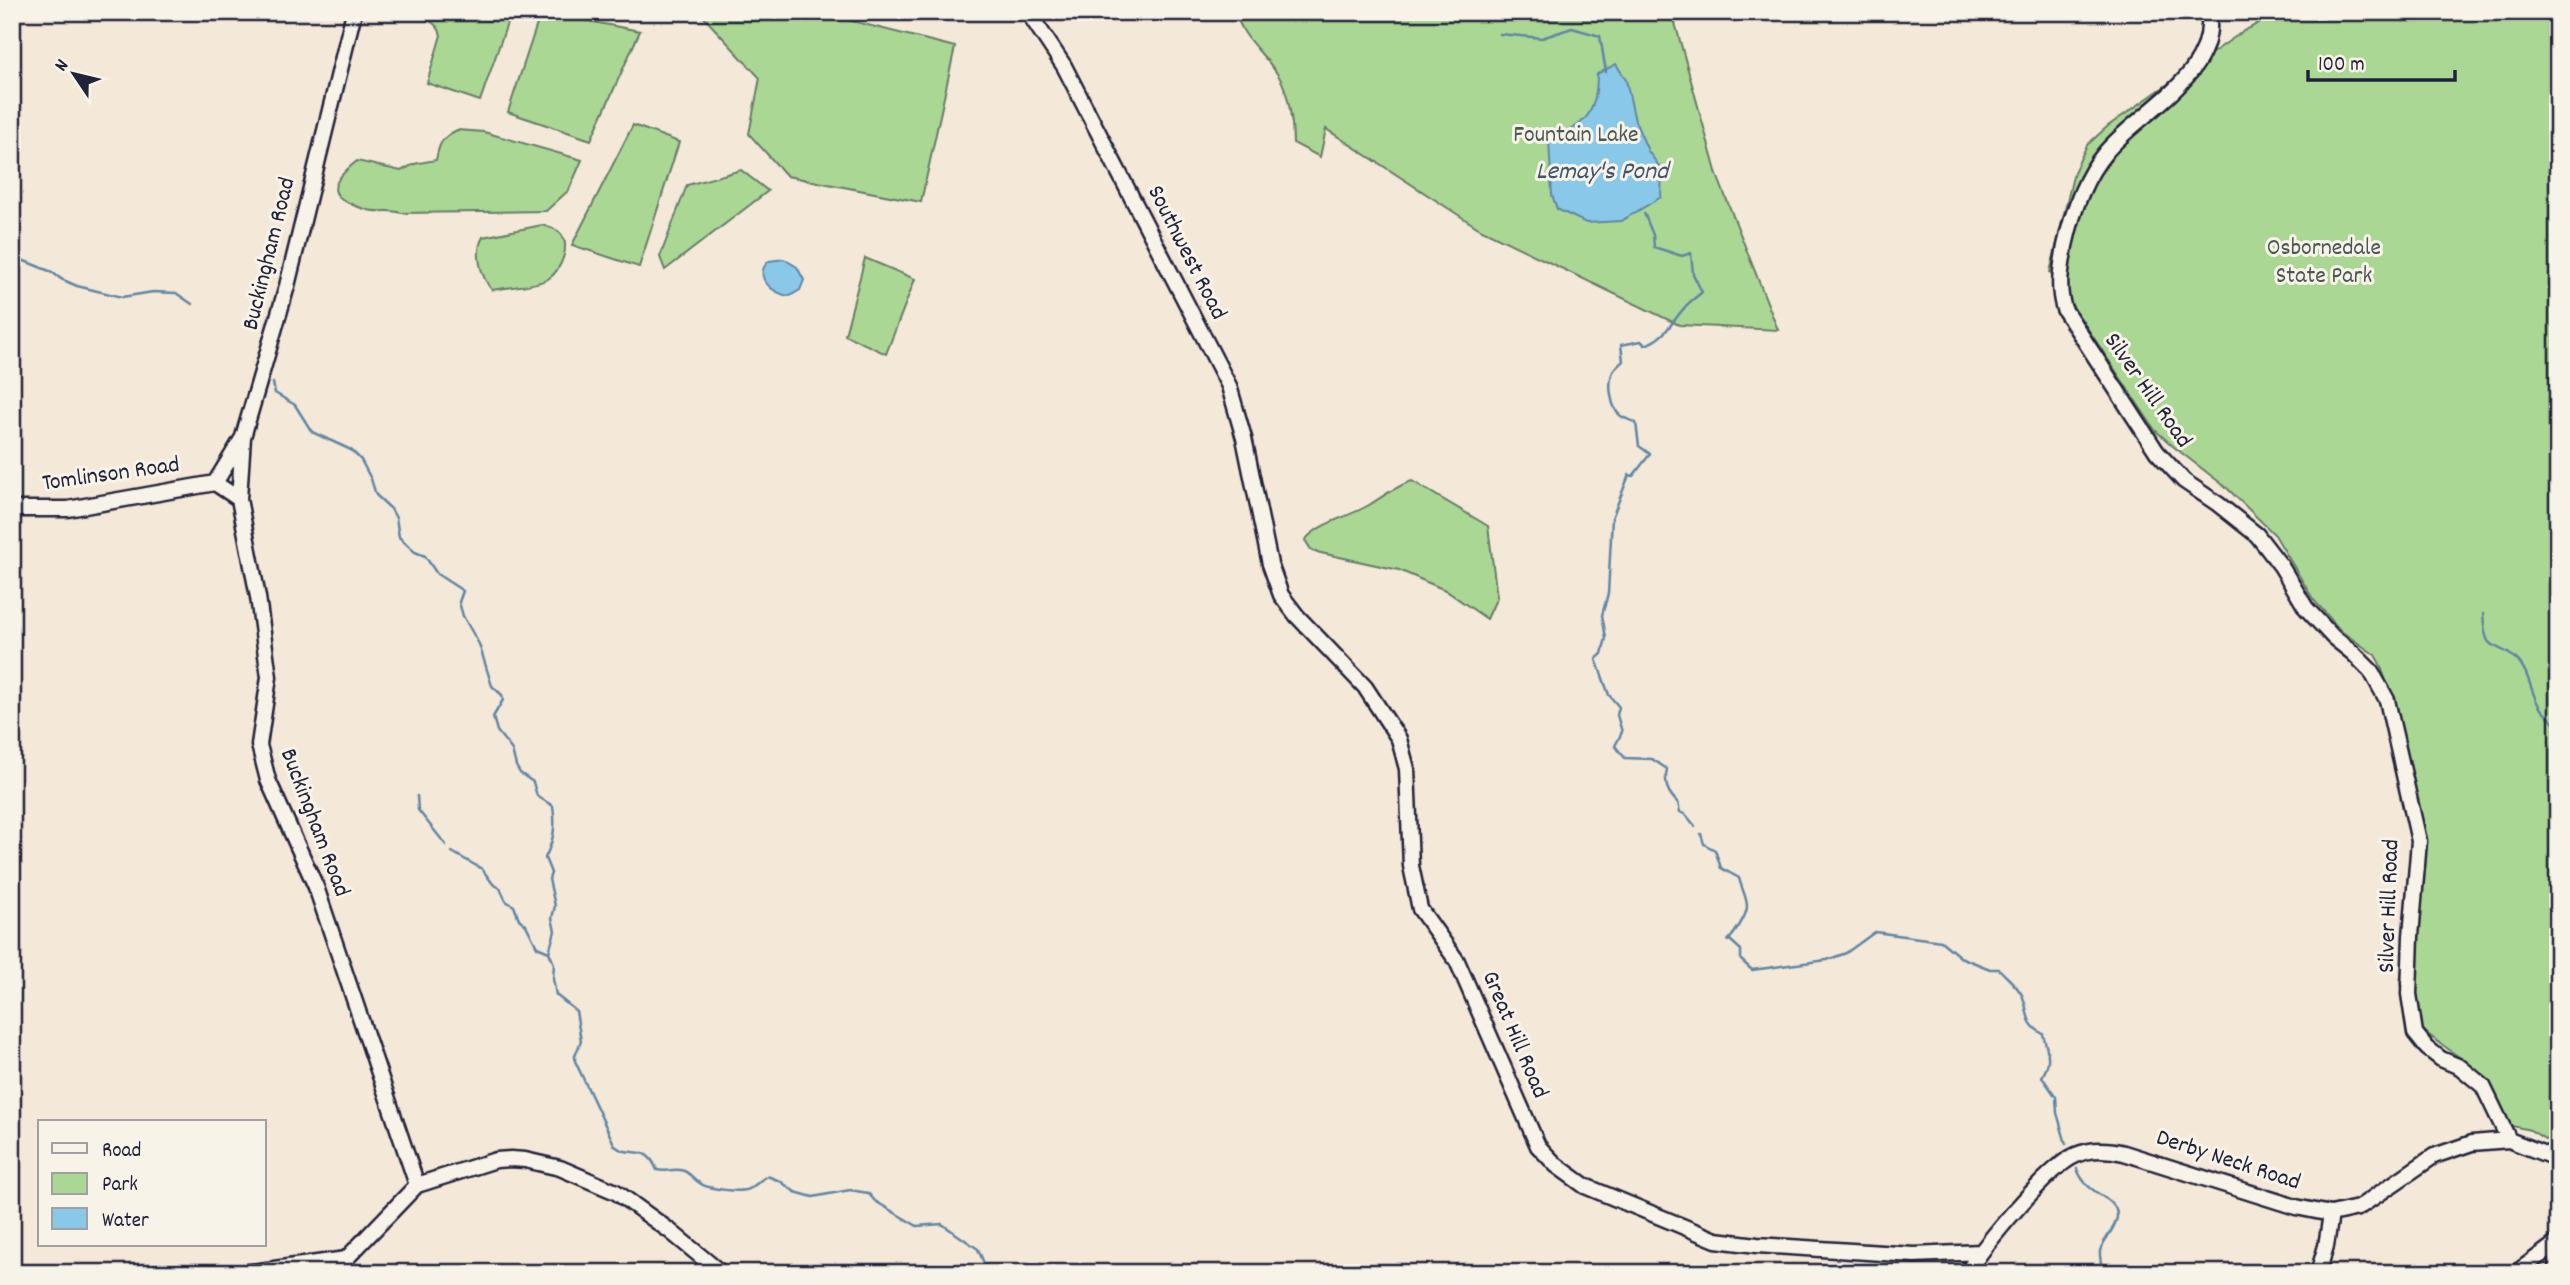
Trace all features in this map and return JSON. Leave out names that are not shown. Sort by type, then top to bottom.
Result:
[{"type":"street","name":"Buckingham Road","points":[[354,12],[287,286],[243,438],[239,499],[258,597],[269,677],[260,745],[268,780],[316,887],[417,1185]]},
{"type":"street","name":"Southwest Road","points":[[1028,12],[1064,65],[1229,386],[1244,438],[1263,531]]},
{"type":"street","name":"Silver Hill Road","points":[[2208,12],[2209,29],[2197,65],[2177,88],[2113,144],[2091,173],[2070,224],[2058,292],[2064,309],[2157,452],[2184,481],[2256,535],[2281,566],[2306,608],[2371,671],[2387,700],[2419,841],[2409,994],[2415,1033],[2427,1048],[2441,1059],[2460,1067],[2483,1086],[2509,1140]]},
{"type":"street","name":"Tomlinson Road","points":[[215,483],[243,438]]},
{"type":"street","name":"Tomlinson Road","points":[[12,509],[68,509],[215,483],[239,499]]},
{"type":"street","name":"Great Hill Road","points":[[1263,531],[1269,564],[1281,595],[1297,616],[1365,687],[1399,739],[1407,769],[1412,878],[1420,909],[1457,961],[1538,1146],[1556,1165],[1585,1185],[1716,1240],[1914,1255],[1981,1252]]},
{"type":"street","points":[[2509,1140],[2558,1159]]},
{"type":"street","name":"Derby Neck Road","points":[[1967,1273],[1981,1252],[2051,1173],[2065,1161],[2091,1150],[2112,1150],[2143,1158],[2296,1207],[2331,1214],[2350,1212],[2367,1204],[2421,1163],[2441,1153],[2482,1141],[2509,1140]]},
{"type":"street","points":[[244,1273],[346,1259],[417,1185],[496,1160],[525,1160],[560,1168],[616,1192],[670,1231],[721,1273]]},
{"type":"street","points":[[2318,1273],[2331,1214]]},
{"type":"street","points":[[2516,1273],[2557,1243]]},
{"type":"street","points":[[2557,1243],[2557,1273]]},
{"type":"green space","points":[[402,12],[511,12],[480,101],[427,83],[441,35],[439,29],[431,22]]},
{"type":"green space","points":[[541,12],[640,31],[591,140],[508,112]]},
{"type":"green space","points":[[827,12],[828,15],[955,47],[921,202],[787,176],[749,134],[760,78],[700,13]]},
{"type":"green space","name":"Fountain Lake","points":[[1236,12],[1672,12],[1717,175],[1778,330],[1679,325],[1480,229],[1326,129],[1320,157],[1293,143],[1290,108],[1282,82],[1248,38]]},
{"type":"green space","name":"Osbornedale State Park","points":[[2279,12],[2558,12],[2558,1147],[2530,1130],[2503,1124],[2489,1091],[2470,1065],[2407,1019],[2400,983],[2411,905],[2415,826],[2390,691],[2375,655],[2341,631],[2313,599],[2275,535],[2227,488],[2155,430],[2050,272],[2074,172],[2087,145],[2108,126],[2242,32]]},
{"type":"green space","points":[[633,125],[679,142],[639,267],[572,245]]},
{"type":"green space","points":[[457,130],[484,132],[582,160],[569,190],[546,211],[401,213],[372,211],[339,197],[336,185],[339,178],[357,161],[401,171],[414,164],[436,160],[442,142]]},
{"type":"green space","points":[[741,170],[768,191],[665,270],[660,257],[687,185]]},
{"type":"green space","points":[[542,225],[558,231],[565,242],[564,256],[557,270],[543,281],[492,290],[480,264],[479,250],[483,237]]},
{"type":"green space","points":[[865,258],[915,279],[886,354],[845,335]]},
{"type":"green space","points":[[1412,481],[1488,526],[1497,597],[1487,619],[1445,590],[1399,570],[1312,551],[1305,540],[1327,524]]},
{"type":"water","name":"Lemay's Pond","points":[[1616,64],[1626,80],[1635,121],[1648,151],[1662,170],[1661,197],[1621,221],[1586,223],[1557,209],[1552,195],[1549,140],[1572,129],[1586,117],[1595,100],[1597,74]]},
{"type":"water","points":[[784,259],[797,267],[804,280],[800,290],[790,296],[771,288],[763,278],[764,267],[769,261]]},
{"type":"waterway","points":[[1500,34],[1542,38],[1572,28],[1600,36],[1606,72]]},
{"type":"waterway","points":[[1644,213],[1653,235],[1654,247],[1682,256],[1691,253],[1693,274],[1702,292],[1653,342],[1645,345],[1641,341],[1621,345],[1623,361],[1612,374],[1610,390],[1615,408],[1621,416],[1636,423],[1639,446],[1650,454],[1633,476],[1629,475],[1612,518],[1608,594],[1602,615],[1606,638],[1602,654],[1596,659],[1609,695],[1619,707],[1617,715],[1622,732],[1615,746],[1625,758],[1652,759],[1667,769],[1666,783],[1669,791],[1678,803],[1680,812],[1695,826]]},
{"type":"waterway","points":[[12,256],[52,272],[77,286],[122,297],[153,292],[176,293],[192,304]]},
{"type":"waterway","points":[[273,383],[275,393],[295,405],[312,432],[351,450],[361,460],[376,495],[391,509],[396,518],[399,537],[415,552],[425,556],[437,574],[463,591],[459,602],[463,616],[479,644],[492,686],[502,695],[503,700],[493,717],[497,731],[512,750],[520,773],[533,782],[537,796],[553,806],[554,833],[545,858],[551,873],[549,879],[555,906],[552,918],[555,931],[549,952],[554,964],[553,979],[556,995],[576,1011],[581,1041],[575,1061],[615,1146],[648,1156],[657,1170],[684,1171],[701,1184],[717,1189],[745,1190],[767,1176],[780,1181],[795,1192],[813,1197],[850,1190],[868,1193],[875,1201],[917,1226],[942,1224],[978,1249],[988,1273]]},
{"type":"waterway","points":[[2483,614],[2488,641],[2521,664],[2537,703],[2558,730]]},
{"type":"waterway","points":[[417,796],[418,810],[446,845]]},
{"type":"waterway","points":[[1701,834],[1704,844],[1715,850],[1721,868],[1739,878],[1747,906],[1740,924],[1728,941],[1741,950],[1741,960],[1752,970],[1827,960],[1846,953],[1875,932],[1941,941],[1960,957],[1990,969],[1999,969],[2020,991],[2032,1025],[2043,1034],[2048,1061],[2042,1077],[2056,1097],[2057,1113],[2066,1144]]},
{"type":"waterway","points":[[452,852],[482,869],[493,884],[500,888],[506,901],[514,906],[537,947],[549,952]]},
{"type":"waterway","points":[[2077,1169],[2086,1184],[2108,1200],[2117,1213],[2114,1227],[2100,1251],[2101,1273]]},
{"type":"waterway","points":[[2141,1273],[2165,1271]]}]
